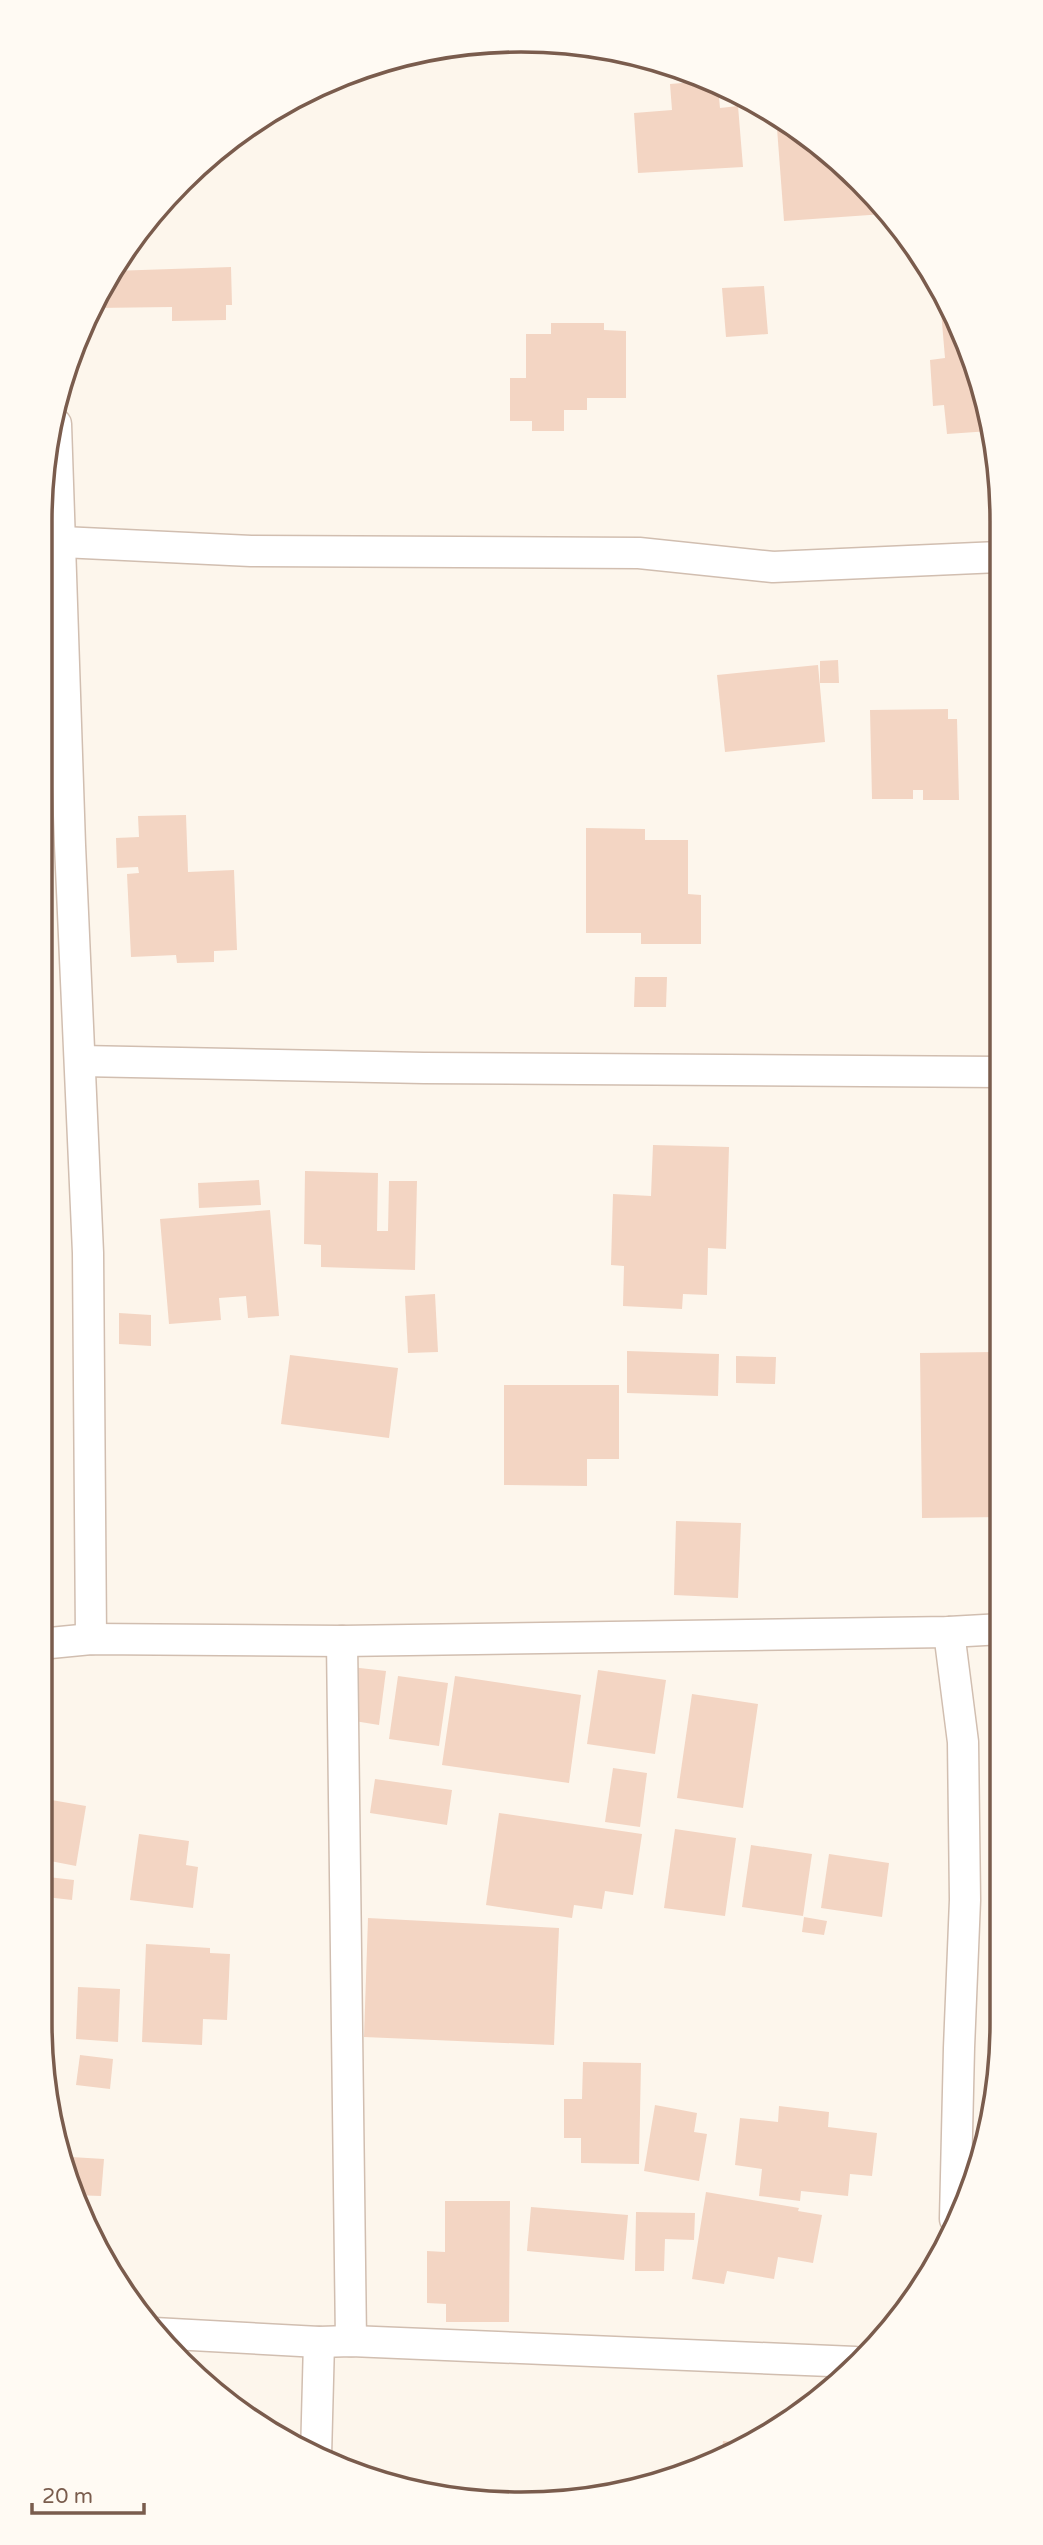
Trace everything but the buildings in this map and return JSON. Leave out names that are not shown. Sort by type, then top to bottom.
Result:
[{"type":"street","points":[[52,540],[251,551],[639,553],[773,568],[990,557]]},
{"type":"street","points":[[52,574],[81,1061],[88,1253],[91,1639]]},
{"type":"street","points":[[81,1061],[424,1068],[990,1072]]},
{"type":"street","points":[[52,1643],[91,1639],[342,1641],[990,1630]]},
{"type":"street","points":[[949,1632],[963,1742],[964,1781],[965,1900],[956,2202]]},
{"type":"street","points":[[342,1641],[351,2341]]},
{"type":"street","points":[[170,2334],[846,2362]]},
{"type":"street","points":[[316,2445],[318,2342]]}]
